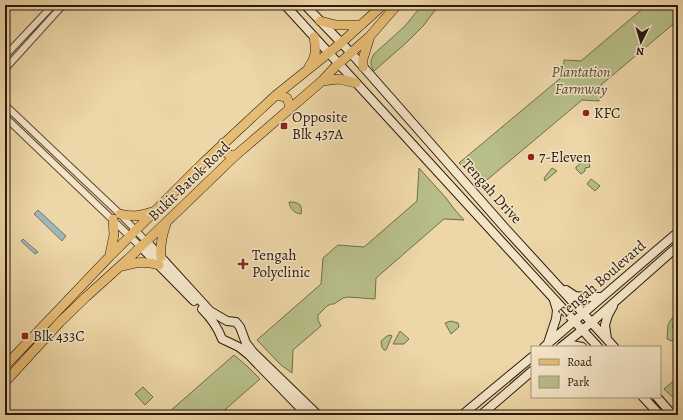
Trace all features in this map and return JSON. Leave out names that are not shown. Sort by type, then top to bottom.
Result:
[{"type":"main road","name":"Bukit Batok Road","points":[[5,366],[132,233],[223,143],[275,96],[341,43],[383,5]]},
{"type":"main road","name":"Bukit Batok Road","points":[[5,382],[60,322],[121,266],[235,156],[322,81],[370,36],[397,5]]},
{"type":"main road","points":[[320,21],[336,25],[361,25]]},
{"type":"main road","points":[[362,67],[370,36]]},
{"type":"main road","points":[[306,71],[313,61],[316,51],[314,37]]},
{"type":"main road","points":[[322,81],[339,79],[356,83]]},
{"type":"main road","points":[[275,96],[287,98],[289,110]]},
{"type":"main road","points":[[223,143],[226,153],[231,156],[235,156]]},
{"type":"main road","points":[[110,256],[116,217],[138,216],[155,210]]},
{"type":"main road","points":[[121,266],[134,263],[160,261],[160,251],[166,223]]},
{"type":"street","points":[[5,56],[53,5]]},
{"type":"street","points":[[5,69],[63,5]]},
{"type":"street","name":"Tengah Drive","points":[[285,5],[597,346]]},
{"type":"street","name":"Tengah Drive","points":[[305,5],[351,53],[505,228],[613,346]]},
{"type":"street","points":[[5,105],[160,261],[207,314],[219,330],[222,339],[239,347],[249,355],[307,415]]},
{"type":"street","points":[[5,117],[116,217]]},
{"type":"street","name":"Tengah Boulevard","points":[[546,345],[678,232]]},
{"type":"street","name":"Tengah Boulevard","points":[[562,346],[592,322],[678,246]]},
{"type":"street","points":[[160,261],[210,311],[227,321],[236,322],[240,327],[246,343],[253,352],[318,415]]},
{"type":"street","points":[[560,287],[575,296],[602,297]]},
{"type":"street","points":[[546,345],[556,319],[557,310],[554,299]]},
{"type":"street","points":[[608,340],[605,325],[608,315],[616,300]]},
{"type":"street","points":[[219,330],[227,321]]},
{"type":"street","points":[[566,346],[577,346]]},
{"type":"street","points":[[462,415],[531,358]]},
{"type":"street","points":[[481,415],[531,372]]},
{"type":"street","points":[[644,398],[660,415]]},
{"type":"street","points":[[659,398],[670,412],[676,415]]},
{"type":"green space","points":[[422,5],[439,5],[424,25],[374,71],[371,62],[374,54],[405,26]]},
{"type":"green space","name":"Plantation Farmway","points":[[647,5],[678,5],[678,20],[601,85],[599,101],[582,100],[481,185],[459,163],[563,76],[564,60],[581,61]]},
{"type":"green space","points":[[582,158],[588,161],[590,167],[585,168],[585,171],[581,174],[576,167],[581,163]]},
{"type":"green space","points":[[419,168],[464,220],[444,219],[376,278],[375,299],[348,297],[327,306],[318,315],[318,320],[321,326],[293,350],[292,373],[281,365],[257,340],[321,284],[323,258],[338,245],[364,247],[417,201]]},
{"type":"green space","points":[[552,168],[557,171],[545,181],[544,178]]},
{"type":"green space","points":[[591,179],[600,186],[595,191],[587,184]]},
{"type":"green space","points":[[289,202],[299,204],[301,214],[296,213],[290,207]]},
{"type":"green space","points":[[678,317],[678,322],[672,326],[677,334],[672,341],[667,339],[668,325],[672,318]]},
{"type":"green space","points":[[451,321],[458,323],[459,327],[451,334],[445,323]]},
{"type":"green space","points":[[400,331],[409,339],[404,344],[393,344]]},
{"type":"green space","points":[[387,336],[392,336],[386,350],[384,350],[381,341]]},
{"type":"green space","points":[[234,355],[260,379],[219,415],[155,415],[155,411],[169,412]]},
{"type":"green space","points":[[678,377],[678,402],[664,389]]},
{"type":"green space","points":[[143,387],[153,397],[145,405],[135,394]]},
{"type":"water","points":[[38,210],[66,236],[62,241],[34,214]]},
{"type":"water","points":[[23,239],[38,252],[35,254],[21,241]]},
{"type":"place","name":"KFC","points":[[586,113]]},
{"type":"place","name":"Opposite Blk 437A","points":[[284,126]]},
{"type":"place","name":"7-Eleven","points":[[531,157]]},
{"type":"place","name":"Tengah Polyclinic","points":[[243,264]]},
{"type":"place","name":"Blk 433C","points":[[25,336]]}]
